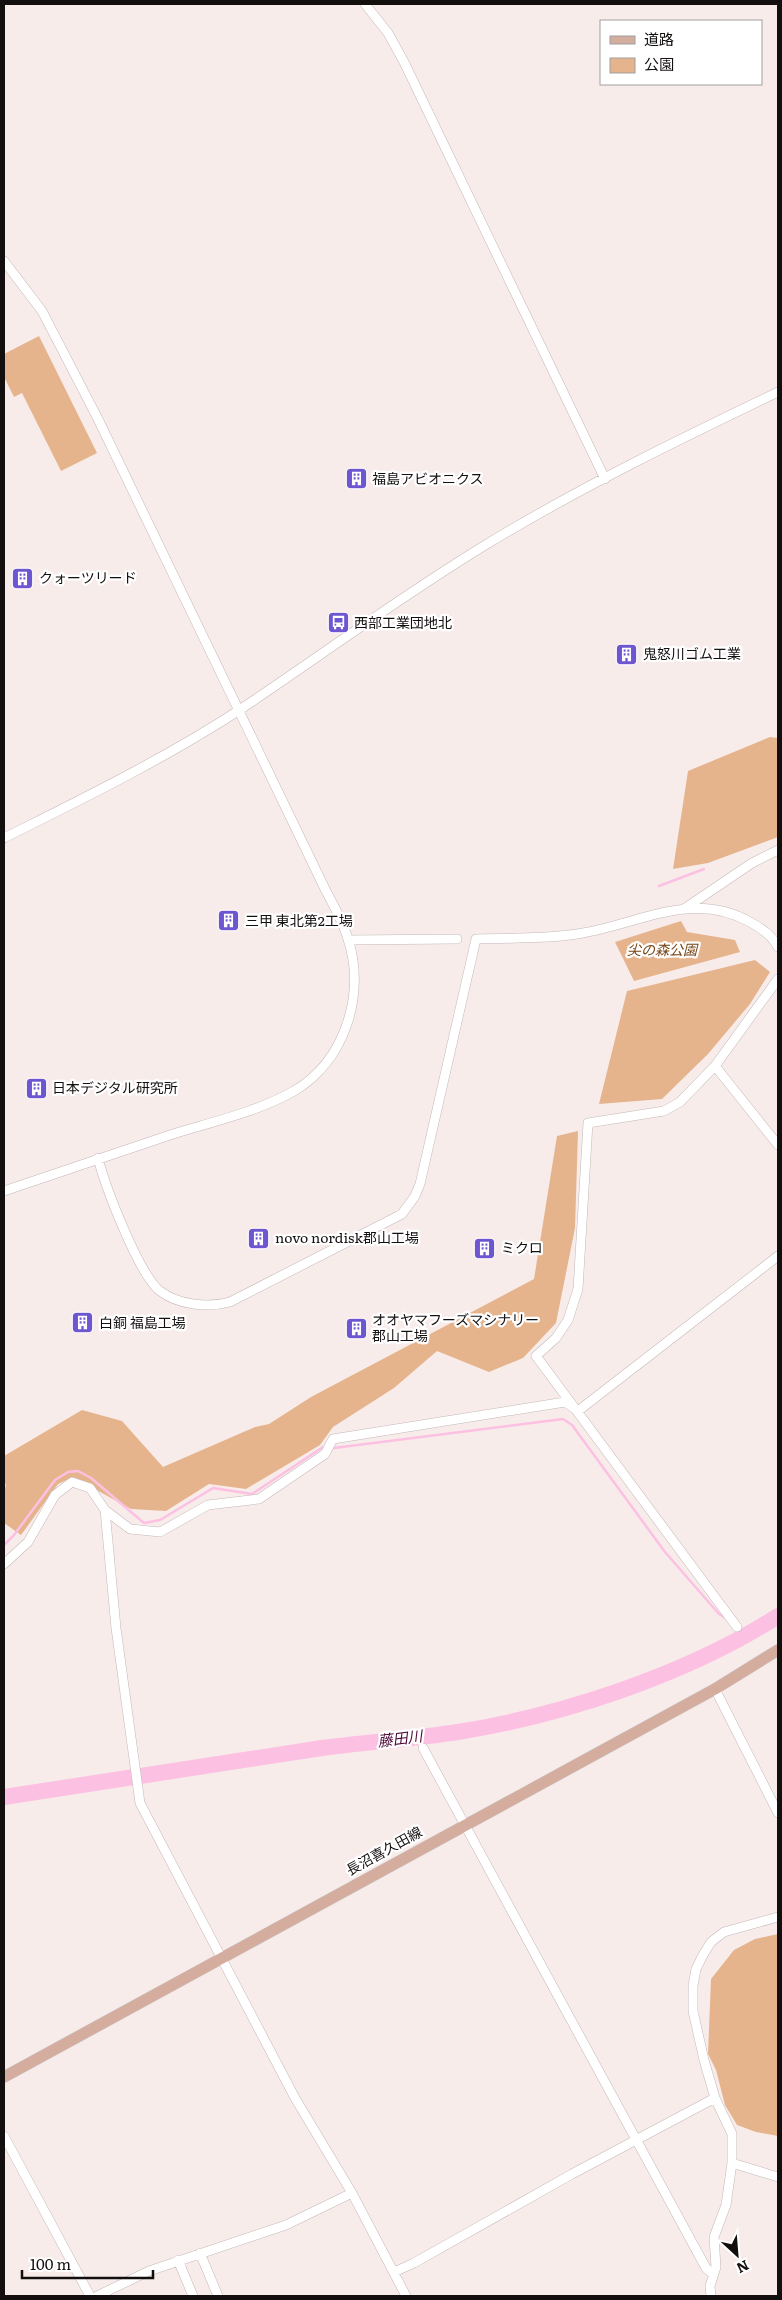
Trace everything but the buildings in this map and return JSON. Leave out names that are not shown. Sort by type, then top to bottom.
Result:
[{"type":"main road","name":"長沼喜久田線","points":[[4,2077],[715,1689],[778,1650]]},
{"type":"street","points":[[366,4],[388,34],[404,62],[605,479]]},
{"type":"street","points":[[4,261],[42,311],[98,419],[239,710],[348,940],[355,992],[351,1014],[331,1056],[295,1090],[272,1101],[4,1190]]},
{"type":"street","points":[[4,838],[92,794],[239,710],[320,653],[456,563],[605,479],[681,439],[778,392]]},
{"type":"street","points":[[684,909],[752,863],[778,850]]},
{"type":"street","points":[[98,1158],[106,1188],[149,1280],[169,1297],[202,1305],[230,1302],[402,1214],[415,1196],[424,1165],[476,939],[546,937],[584,933],[647,916],[684,909],[715,908],[740,916],[761,928],[778,947]]},
{"type":"street","points":[[348,940],[457,939]]},
{"type":"street","points":[[737,1627],[578,1410],[536,1356],[556,1338],[564,1326],[578,1289],[588,1123],[664,1111],[680,1102],[715,1066],[778,979]]},
{"type":"street","points":[[715,1066],[778,1145]]},
{"type":"street","points":[[578,1410],[778,1256]]},
{"type":"street","points":[[4,1564],[28,1542],[55,1495],[72,1482],[90,1488],[105,1510],[130,1529],[160,1532],[208,1505],[259,1499],[325,1454],[333,1439],[565,1402],[578,1410]]},
{"type":"street","points":[[105,1510],[116,1628],[140,1803],[295,2098],[352,2193],[406,2296]]},
{"type":"street","points":[[715,1689],[778,1813]]},
{"type":"street","points":[[423,1748],[708,2270],[713,2274]]},
{"type":"street","points":[[711,2296],[710,2286],[716,2267],[714,2237],[726,2205],[732,2163],[732,2134],[715,2098],[693,2011],[692,1986],[696,1969],[708,1946],[724,1932],[778,1918]]},
{"type":"street","points":[[394,2272],[414,2263],[572,2174],[715,2098]]},
{"type":"street","points":[[4,2136],[90,2296]]},
{"type":"street","points":[[732,2163],[778,2177]]},
{"type":"street","points":[[96,2296],[149,2270],[286,2225],[352,2193]]},
{"type":"street","points":[[200,2253],[218,2296]]},
{"type":"street","points":[[178,2260],[192,2296]]},
{"type":"green space","points":[[39,336],[97,453],[61,471],[22,393],[14,397],[4,377],[4,354]]},
{"type":"green space","points":[[770,737],[778,738],[778,837],[708,863],[673,869],[688,771]]},
{"type":"green space","name":"尖の森公園","points":[[681,921],[687,932],[735,940],[740,952],[634,981],[615,942]]},
{"type":"green space","points":[[755,960],[770,972],[750,1004],[708,1054],[662,1099],[599,1104],[627,991]]},
{"type":"green space","points":[[578,1131],[575,1228],[556,1323],[523,1358],[489,1372],[437,1351],[394,1388],[333,1427],[320,1445],[246,1489],[209,1484],[166,1511],[131,1509],[73,1477],[58,1484],[21,1535],[4,1523],[6,1484],[4,1483],[4,1456],[82,1410],[122,1421],[163,1467],[255,1427],[269,1424],[311,1397],[534,1279],[557,1136]]},
{"type":"green space","points":[[778,1934],[778,2136],[756,2132],[737,2125],[725,2105],[716,2070],[708,2054],[711,1979],[734,1950],[755,1939]]},
{"type":"waterway","points":[[659,886],[704,869]]},
{"type":"waterway","points":[[334,1448],[563,1419],[572,1425],[665,1552],[719,1614],[724,1617]]},
{"type":"waterway","points":[[4,1545],[14,1535],[55,1480],[68,1472],[78,1471],[91,1478],[144,1523],[160,1520],[213,1488],[252,1494],[323,1447]]},
{"type":"waterway","name":"藤田川","points":[[4,1797],[322,1748],[424,1737],[498,1725],[582,1703],[665,1674],[743,1637],[778,1616]]},
{"type":"place","name":"福島アビオニクス","points":[[356,479]]},
{"type":"place","name":"クォーツリード","points":[[23,578]]},
{"type":"place","name":"西部工業団地北","points":[[338,623]]},
{"type":"place","name":"鬼怒川ゴム工業","points":[[627,654]]},
{"type":"place","name":"三甲 東北第2工場","points":[[229,921]]},
{"type":"place","name":"日本デジタル研究所","points":[[36,1088]]},
{"type":"place","name":"novo nordisk郡山工場","points":[[259,1238]]},
{"type":"place","name":"ミクロ","points":[[485,1248]]},
{"type":"place","name":"白銅 福島工場","points":[[83,1323]]},
{"type":"place","name":"オオヤマフーズマシナリー 郡山工場","points":[[356,1328]]}]
